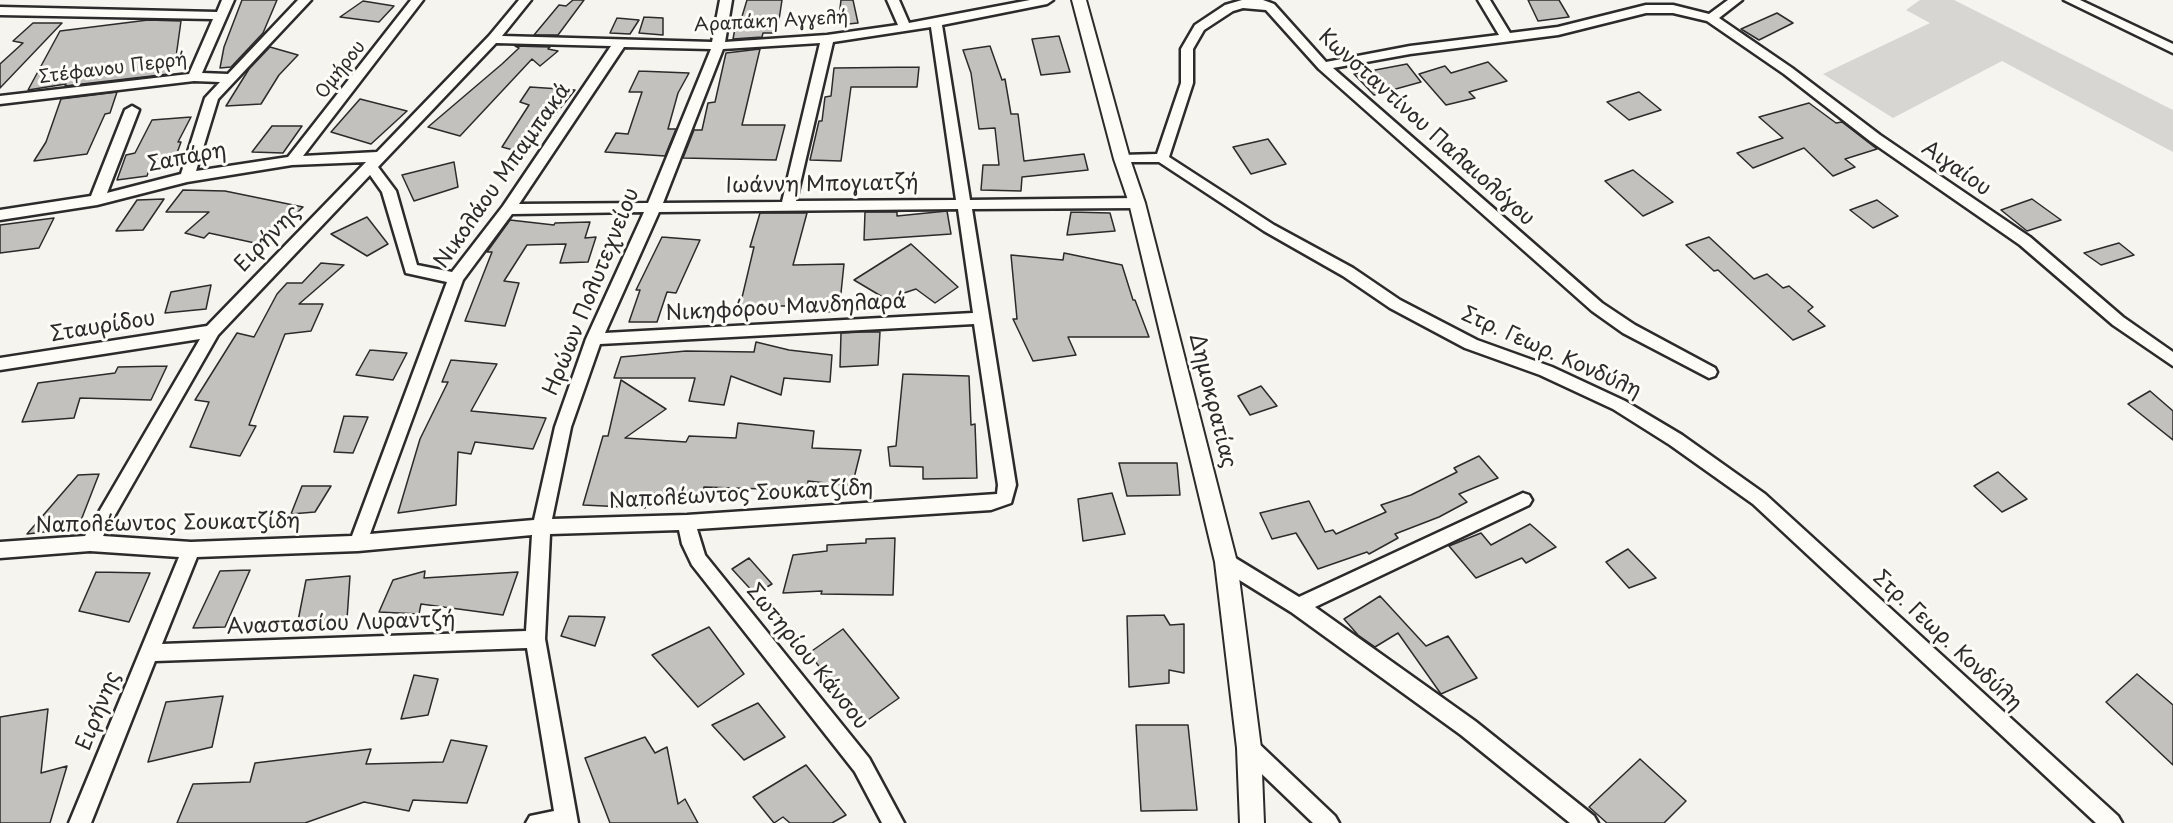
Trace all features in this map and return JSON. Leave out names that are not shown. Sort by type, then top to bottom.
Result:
[{"type":"street","points":[[55,13],[73,0]]},
{"type":"street","points":[[194,77],[228,0]]},
{"type":"street","points":[[187,177],[211,99],[305,0]]},
{"type":"street","name":"Ομήρου","points":[[292,161],[417,0]]},
{"type":"street","name":"Ειρήνης","points":[[90,543],[212,331],[494,39],[525,0]]},
{"type":"street","name":"Ηρώων Πολυτεχνείου","points":[[566,822],[535,639],[541,527],[563,427],[594,339],[653,208],[718,46],[726,0]]},
{"type":"street","points":[[893,0],[906,28]]},
{"type":"street","name":"Αραπάκη Αγγελή","points":[[494,39],[718,46],[827,39],[936,23],[1047,0]]},
{"type":"street","name":"Δημοκρατίας","points":[[1079,0],[1122,159],[1137,203],[1200,448],[1226,562],[1249,748],[1252,823]]},
{"type":"street","points":[[1484,0],[1507,38]]},
{"type":"street","points":[[1323,66],[1410,50],[1558,31],[1646,9],[1673,9],[1711,18],[1736,0]]},
{"type":"street","points":[[2070,0],[2173,49]]},
{"type":"street","name":"Κωνσταντίνου Παλαιολόγου","points":[[1162,158],[1187,83],[1187,49],[1204,22],[1242,4],[1263,4],[1270,7],[1323,66],[1597,307],[1629,329],[1709,372]]},
{"type":"street","points":[[0,11],[221,16]]},
{"type":"street","name":"Αιγαίου","points":[[1711,18],[1788,71],[1875,138],[2025,241],[2118,321],[2173,360]]},
{"type":"street","name":"Ναπολέωντος Σουκατζίδη","points":[[0,550],[90,543],[191,550],[358,543],[541,527],[687,522],[991,503],[1005,498],[1007,485],[966,204],[936,23]]},
{"type":"street","points":[[788,207],[827,39]]},
{"type":"street","name":"Νικολάου Μπαμπακά","points":[[358,543],[456,278],[508,209],[620,43]]},
{"type":"street","name":"Στέφανου Περρή","points":[[0,100],[194,77],[230,78]]},
{"type":"street","points":[[97,200],[132,110]]},
{"type":"street","name":"Σαπάρη","points":[[0,215],[97,200],[187,177],[292,161],[361,159],[383,155]]},
{"type":"street","points":[[1122,159],[1162,158]]},
{"type":"street","name":"Στρ. Γεωρ. Κονδύλη","points":[[1162,158],[1269,228],[1348,273],[1395,304],[1471,344],[1546,371],[1619,405],[1676,440],[1767,506],[2111,823]]},
{"type":"street","points":[[371,167],[389,191],[411,269],[456,278]]},
{"type":"street","name":"Ιωάννη Μπογιατζή","points":[[508,209],[1137,203]]},
{"type":"street","name":"Νικηφόρου Μανδηλαρά","points":[[594,339],[981,318]]},
{"type":"street","name":"Σταυρίδου","points":[[0,364],[212,331]]},
{"type":"street","points":[[1298,606],[1523,500]]},
{"type":"street","name":"Σωτηρίου Κάνσου","points":[[687,522],[691,544],[698,560],[862,765],[893,823]]},
{"type":"street","name":"Ειρήνης","points":[[80,823],[191,550]]},
{"type":"street","points":[[1226,562],[1298,606],[1468,728],[1587,823]]},
{"type":"street","name":"Αναστασίου Λυραντζή","points":[[149,653],[535,639]]},
{"type":"street","points":[[1249,748],[1328,823]]},
{"type":"street","points":[[537,823],[566,822]]},
{"type":"shaded area","points":[[1920,0],[1954,0],[2173,110],[2173,152],[2002,61],[1893,118],[1823,74],[1930,23],[1906,10]]},
{"type":"building","points":[[242,0],[277,0],[263,33],[231,67],[220,68],[224,47]]},
{"type":"building","points":[[573,0],[584,0],[558,35],[534,35],[559,5],[566,6]]},
{"type":"building","points":[[747,0],[782,0],[777,33],[763,33],[762,37],[733,39],[736,23],[740,23]]},
{"type":"building","points":[[841,0],[853,0],[858,23],[838,25]]},
{"type":"building","points":[[1528,0],[1559,0],[1569,17],[1538,21]]},
{"type":"building","points":[[363,1],[394,6],[379,22],[340,17]]},
{"type":"building","points":[[1777,13],[1793,23],[1759,40],[1741,29]]},
{"type":"building","points":[[644,17],[663,18],[663,35],[639,33]]},
{"type":"building","points":[[617,18],[639,20],[630,34],[610,33]]},
{"type":"building","points":[[148,20],[181,21],[176,57],[169,74],[28,90],[60,31]]},
{"type":"building","points":[[33,23],[62,23],[0,88],[0,64],[23,43],[13,41]]},
{"type":"building","points":[[1059,36],[1070,72],[1041,75],[1032,39]]},
{"type":"building","points":[[515,46],[550,47],[548,49],[558,51],[540,66],[532,59],[460,136],[428,127],[519,48]]},
{"type":"building","points":[[990,46],[1002,80],[1005,79],[1011,114],[1018,114],[1024,161],[1084,154],[1088,170],[1022,177],[1021,191],[981,190],[983,165],[999,165],[995,128],[979,129],[971,73],[963,50]]},
{"type":"building","points":[[270,47],[298,55],[279,75],[261,104],[226,106],[249,69]]},
{"type":"building","points":[[760,49],[742,125],[785,125],[776,160],[683,158],[694,130],[702,130],[708,103],[715,102],[726,53]]},
{"type":"building","points":[[1488,62],[1507,81],[1469,92],[1475,98],[1446,105],[1419,74],[1445,66],[1451,73]]},
{"type":"building","points":[[1407,64],[1421,82],[1374,95],[1354,74]]},
{"type":"building","points":[[919,67],[917,87],[851,87],[841,161],[810,160],[819,121],[822,121],[825,97],[831,96],[834,68]]},
{"type":"building","points":[[639,71],[689,73],[678,93],[668,129],[676,129],[665,156],[605,152],[616,133],[628,134],[642,92],[629,92]]},
{"type":"building","points":[[530,87],[575,90],[524,153],[502,147],[529,105],[520,102]]},
{"type":"building","points":[[117,92],[110,113],[105,114],[87,154],[34,161],[46,142],[61,99]]},
{"type":"building","points":[[1639,92],[1661,110],[1629,120],[1607,102]]},
{"type":"building","points":[[360,99],[407,111],[371,144],[331,132]]},
{"type":"building","points":[[1809,103],[1836,123],[1842,122],[1877,149],[1845,159],[1855,167],[1833,176],[1804,148],[1753,168],[1737,153],[1783,138],[1759,117]]},
{"type":"building","points":[[191,117],[178,142],[181,142],[173,164],[150,167],[147,176],[117,180],[126,155],[135,153],[152,120]]},
{"type":"building","points":[[272,126],[302,126],[283,153],[252,152]]},
{"type":"building","points":[[1268,139],[1286,164],[1251,174],[1233,147]]},
{"type":"building","points":[[454,162],[458,187],[414,201],[402,175]]},
{"type":"building","points":[[1633,170],[1673,202],[1643,216],[1605,181]]},
{"type":"building","points":[[183,190],[225,191],[303,207],[264,245],[209,233],[204,238],[185,233],[209,212],[166,212]]},
{"type":"building","points":[[164,199],[143,230],[116,231],[137,200]]},
{"type":"building","points":[[2032,199],[2061,220],[2027,231],[2001,210]]},
{"type":"building","points":[[1877,200],[1898,216],[1873,228],[1850,210]]},
{"type":"building","points":[[947,211],[951,234],[864,240],[865,212],[897,212],[897,216]]},
{"type":"building","points":[[1071,212],[1110,213],[1115,231],[1067,235]]},
{"type":"building","points":[[760,213],[807,213],[793,265],[844,264],[839,312],[801,311],[801,306],[740,306],[754,247],[750,247]]},
{"type":"building","points":[[367,217],[388,244],[367,256],[331,234]]},
{"type":"building","points":[[54,218],[39,248],[0,253],[0,225]]},
{"type":"building","points":[[510,220],[554,225],[555,223],[590,222],[585,238],[596,237],[588,262],[560,263],[566,244],[527,245],[504,281],[519,283],[505,326],[465,321],[492,252],[487,252]]},
{"type":"building","points":[[662,237],[700,240],[676,293],[667,292],[657,322],[629,322],[640,290],[636,290]]},
{"type":"building","points":[[1709,237],[1754,279],[1767,274],[1783,288],[1789,286],[1813,307],[1808,311],[1825,326],[1793,340],[1718,270],[1714,271],[1686,245]]},
{"type":"building","points":[[2119,243],[2134,255],[2101,265],[2084,253]]},
{"type":"building","points":[[911,244],[958,287],[935,303],[916,289],[886,299],[854,280]]},
{"type":"building","points":[[1064,253],[1122,265],[1133,300],[1135,300],[1149,337],[1068,337],[1076,355],[1033,361],[1013,319],[1017,319],[1011,255],[1063,260]]},
{"type":"building","points":[[321,263],[344,265],[299,304],[323,304],[311,331],[285,334],[249,425],[256,426],[240,456],[190,447],[209,402],[195,400],[237,333],[254,337],[277,294],[287,283],[302,283]]},
{"type":"building","points":[[211,285],[206,309],[165,313],[171,292]]},
{"type":"building","points":[[880,332],[878,365],[840,367],[841,333]]},
{"type":"building","points":[[756,342],[789,350],[832,355],[830,382],[784,378],[781,395],[731,376],[724,405],[689,401],[695,378],[614,378],[621,357],[686,351],[754,352]]},
{"type":"building","points":[[370,350],[407,353],[393,380],[356,375]]},
{"type":"building","points":[[451,360],[497,364],[471,411],[546,418],[533,449],[475,442],[471,454],[458,452],[456,505],[398,513],[420,439],[448,382],[442,382]]},
{"type":"building","points":[[167,366],[151,400],[80,398],[74,418],[22,422],[38,383],[115,373],[118,367]]},
{"type":"building","points":[[903,374],[969,376],[971,425],[975,424],[977,478],[923,479],[923,467],[890,466],[888,447],[896,446]]},
{"type":"building","points":[[621,380],[666,409],[625,438],[686,442],[689,436],[736,438],[738,423],[814,431],[812,448],[861,450],[852,486],[808,481],[806,499],[764,489],[704,487],[702,495],[650,493],[645,508],[583,505],[603,436],[608,436]]},
{"type":"building","points":[[1261,386],[1277,406],[1250,415],[1238,396]]},
{"type":"building","points":[[2150,391],[2173,411],[2173,440],[2128,404]]},
{"type":"building","points":[[344,416],[368,417],[353,453],[334,452]]},
{"type":"building","points":[[1479,456],[1498,478],[1459,494],[1467,502],[1439,517],[1395,534],[1398,538],[1369,554],[1367,552],[1318,569],[1296,533],[1272,539],[1260,513],[1309,501],[1325,532],[1333,530],[1336,534],[1386,512],[1381,505],[1411,495],[1457,472],[1454,468]]},
{"type":"building","points":[[1119,463],[1177,463],[1180,495],[1127,496]]},
{"type":"building","points":[[1998,472],[2027,499],[2002,512],[1974,486]]},
{"type":"building","points":[[99,474],[78,528],[27,534],[78,475]]},
{"type":"building","points":[[302,486],[331,486],[315,512],[291,514]]},
{"type":"building","points":[[1112,493],[1125,534],[1083,541],[1078,499]]},
{"type":"building","points":[[1530,524],[1556,547],[1526,563],[1522,558],[1476,578],[1449,546],[1481,533],[1491,545]]},
{"type":"building","points":[[895,538],[893,595],[821,594],[822,591],[783,593],[793,555],[827,551],[827,545],[866,543],[866,539]]},
{"type":"building","points":[[1628,549],[1656,578],[1629,588],[1606,562]]},
{"type":"building","points":[[749,558],[772,584],[755,594],[732,569]]},
{"type":"building","points":[[250,570],[225,627],[193,628],[220,571]]},
{"type":"building","points":[[425,571],[424,578],[518,572],[503,615],[421,604],[419,614],[379,612],[393,580]]},
{"type":"building","points":[[96,572],[150,573],[129,622],[79,611]]},
{"type":"building","points":[[350,576],[347,619],[298,621],[306,580]]},
{"type":"building","points":[[1380,596],[1426,646],[1448,636],[1477,678],[1441,694],[1398,633],[1375,647],[1358,635],[1344,619]]},
{"type":"building","points":[[1164,615],[1170,625],[1184,624],[1184,673],[1169,670],[1169,683],[1129,687],[1127,616]]},
{"type":"building","points":[[569,616],[605,617],[595,646],[561,636]]},
{"type":"building","points":[[709,627],[744,674],[698,707],[652,655]]},
{"type":"building","points":[[843,629],[899,698],[862,724],[809,653]]},
{"type":"building","points":[[2137,674],[2173,705],[2173,765],[2106,702]]},
{"type":"building","points":[[414,675],[438,679],[428,715],[401,719]]},
{"type":"building","points":[[223,696],[212,747],[148,762],[166,702]]},
{"type":"building","points":[[758,703],[785,737],[744,760],[712,725]]},
{"type":"building","points":[[48,709],[41,773],[67,766],[50,823],[0,823],[0,717]]},
{"type":"building","points":[[1136,725],[1188,725],[1197,810],[1141,811]]},
{"type":"building","points":[[645,737],[655,753],[667,747],[678,804],[685,799],[698,823],[610,823],[585,758]]},
{"type":"building","points":[[451,740],[487,746],[467,803],[413,800],[409,811],[364,802],[305,823],[177,823],[193,784],[250,782],[255,763],[371,749],[366,764],[443,762]]},
{"type":"building","points":[[1640,759],[1686,801],[1664,823],[1607,823],[1589,807]]},
{"type":"building","points":[[806,765],[846,815],[832,823],[790,823],[783,817],[774,823],[753,797]]}]
